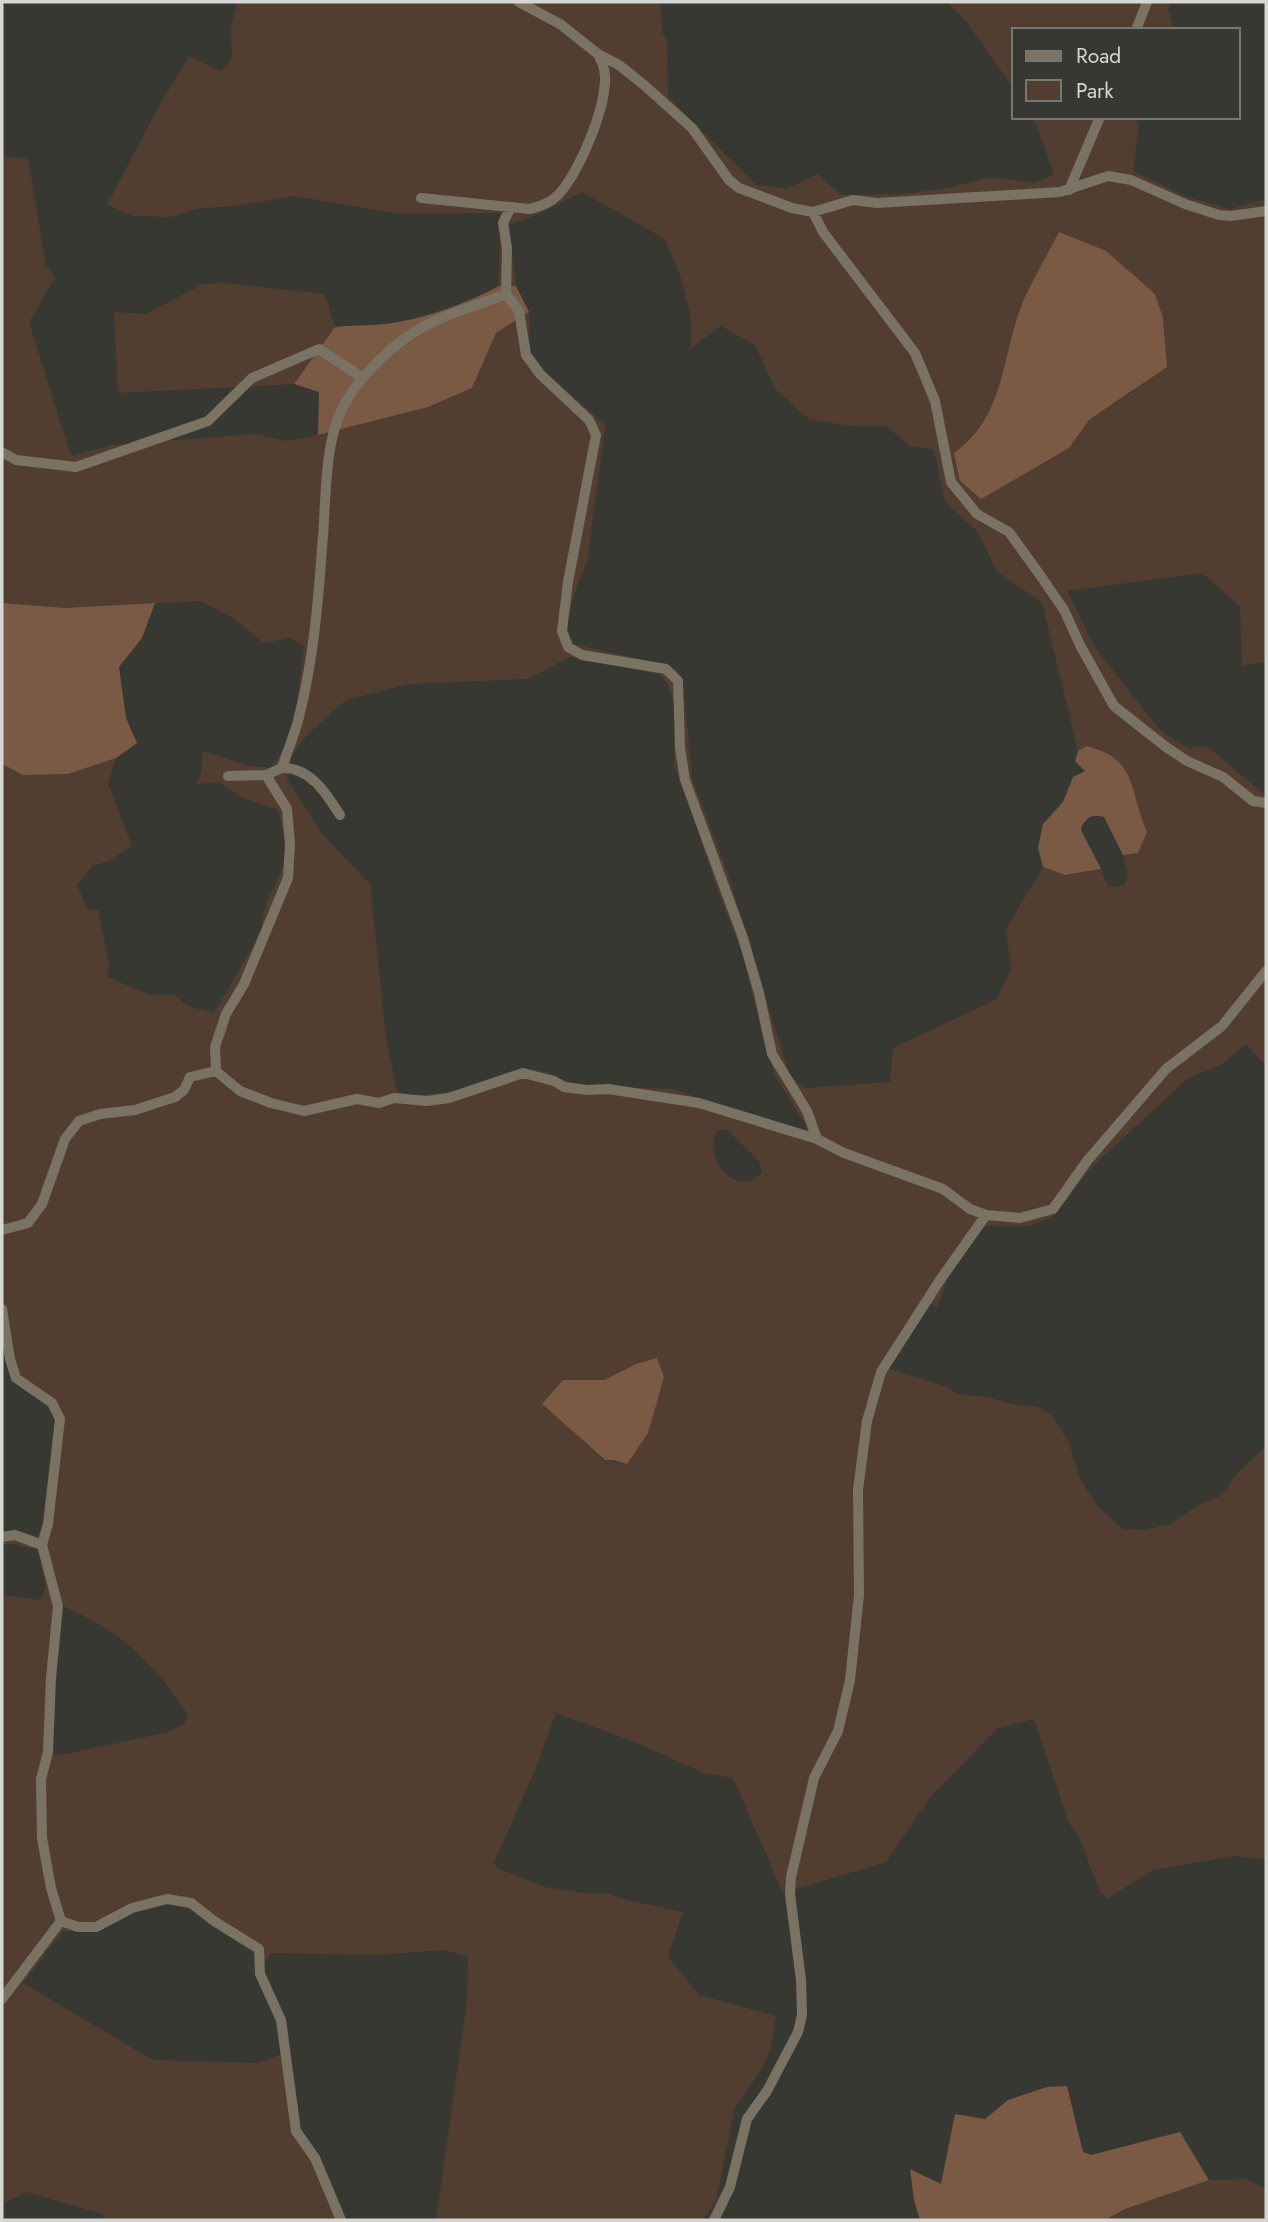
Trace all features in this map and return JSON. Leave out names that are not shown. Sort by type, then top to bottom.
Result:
[{"type":"street","points":[[519,2],[559,24],[644,85],[692,128],[729,180],[739,188],[792,208],[813,212],[853,200],[890,202],[1018,196],[1069,190],[1108,176],[1131,180],[1185,204],[1219,215],[1266,211]]},
{"type":"street","points":[[1137,28],[1147,2]]},
{"type":"street","points":[[421,198],[530,209],[546,204],[560,194],[586,150],[599,119],[605,87],[604,69],[598,54]]},
{"type":"street","points":[[1069,190],[1099,119]]},
{"type":"street","points":[[511,207],[503,223],[507,248],[506,294],[519,311],[526,355],[540,374],[589,420],[597,435],[568,582],[562,631],[568,647],[582,655],[666,669],[678,681],[680,748],[685,780],[744,938],[760,993],[772,1054],[807,1111],[817,1139]]},
{"type":"street","points":[[813,212],[823,232],[915,353],[935,401],[951,482],[977,514],[1009,532],[1064,611],[1081,648],[1114,706],[1187,761],[1223,777],[1253,801],[1266,803]]},
{"type":"street","points":[[282,768],[299,718],[317,613],[330,457],[336,423],[343,407],[363,377],[401,341],[444,314],[471,308],[506,294]]},
{"type":"street","points":[[2,452],[16,460],[76,467],[208,421],[253,378],[319,349],[363,377]]},
{"type":"street","points":[[228,776],[266,775],[288,767],[311,777],[323,788],[340,815]]},
{"type":"street","points":[[266,775],[287,809],[290,844],[288,878],[244,984],[226,1014],[215,1048],[216,1071],[240,1091],[271,1103],[304,1111],[357,1099],[379,1103],[394,1098],[427,1101],[449,1098],[523,1073],[554,1081],[564,1087],[608,1089],[699,1103],[817,1139],[844,1153],[943,1189],[970,1209],[986,1215],[1020,1218],[1053,1209],[1087,1161],[1166,1069],[1222,1026],[1266,971]]},
{"type":"street","points":[[2,1230],[28,1223],[42,1204],[65,1139],[79,1121],[100,1114],[135,1110],[175,1097],[184,1090],[190,1077],[216,1071]]},
{"type":"street","points":[[715,2220],[730,2187],[747,2119],[767,2091],[798,2032],[802,2015],[801,1980],[790,1894],[791,1878],[814,1778],[838,1731],[850,1680],[859,1595],[858,1490],[867,1421],[881,1372],[940,1280],[986,1215]]},
{"type":"street","points":[[2,1309],[10,1359],[16,1378],[51,1403],[60,1419],[48,1524],[42,1545],[58,1606],[48,1752],[41,1779],[42,1838],[51,1888],[61,1921]]},
{"type":"street","points":[[2,1536],[15,1535],[42,1545]]},
{"type":"street","points":[[61,1921],[78,1927],[96,1927],[132,1908],[167,1899],[191,1903],[259,1949],[260,1974],[281,2020],[296,2131],[315,2158],[341,2220]]},
{"type":"street","points":[[2,1999],[61,1921]]},
{"type":"green space","points":[[237,2],[660,2],[663,35],[667,41],[668,97],[756,185],[787,189],[817,174],[842,195],[903,194],[948,188],[990,177],[1035,183],[1054,174],[1032,119],[1135,119],[1139,124],[1133,171],[1187,197],[1230,209],[1266,199],[1266,662],[1242,666],[1240,606],[1202,573],[1067,591],[1094,646],[1159,729],[1189,748],[1207,746],[1266,796],[1266,1066],[1246,1044],[1221,1065],[1188,1078],[1090,1169],[1054,1216],[1030,1226],[983,1226],[948,1278],[937,1307],[930,1303],[887,1368],[947,1387],[956,1394],[1038,1407],[1052,1415],[1069,1443],[1080,1479],[1098,1507],[1123,1529],[1144,1530],[1170,1524],[1202,1503],[1221,1496],[1237,1473],[1266,1446],[1266,1860],[1233,1856],[1153,1870],[1107,1899],[1098,1888],[1080,1838],[1069,1823],[1034,1719],[998,1728],[931,1796],[886,1862],[783,1893],[733,1778],[704,1773],[632,1741],[556,1713],[534,1773],[494,1862],[497,1868],[545,1887],[584,1893],[607,1893],[622,1899],[683,1912],[668,1956],[699,1995],[776,2016],[770,2050],[761,2070],[735,2108],[716,2201],[703,2220],[436,2220],[467,2001],[468,1957],[445,1950],[375,1955],[271,1953],[262,1965],[285,2019],[300,2129],[346,2220],[103,2220],[103,2214],[26,2192],[2,2204],[2,1595],[41,1600],[46,1586],[38,1550],[13,1544],[2,1545],[2,1533],[38,1536],[44,1523],[57,1419],[49,1405],[14,1380],[2,1329],[2,764],[23,775],[68,774],[116,758],[108,784],[132,846],[109,861],[92,866],[77,885],[88,910],[98,910],[109,962],[107,977],[151,995],[174,995],[188,1006],[214,1013],[262,930],[264,911],[282,870],[285,848],[278,810],[243,798],[219,782],[196,784],[201,773],[203,751],[249,766],[270,768],[279,757],[291,728],[304,646],[290,638],[264,643],[235,619],[201,601],[65,608],[2,603],[2,156],[28,159],[46,265],[55,278],[29,322],[71,456],[112,445],[255,434],[287,441],[428,407],[472,388],[496,333],[529,312],[530,351],[547,373],[605,427],[587,563],[577,586],[566,626],[574,644],[677,670],[685,701],[692,778],[726,868],[790,1077],[806,1088],[890,1082],[893,1048],[997,999],[1011,969],[1006,929],[1043,867],[1065,875],[1101,869],[1108,886],[1124,885],[1128,876],[1123,855],[1138,853],[1147,832],[1137,810],[1130,781],[1086,746],[1078,751],[1042,602],[997,572],[977,531],[945,502],[934,450],[910,446],[886,426],[851,426],[809,419],[776,390],[755,345],[721,326],[691,348],[691,318],[681,278],[665,239],[582,192],[541,213],[509,225],[516,286],[499,286],[500,213],[395,213],[294,196],[196,209],[171,217],[133,216],[107,205],[156,111],[189,56],[220,71],[231,58],[231,30]],"holes":[[[1022,305],[1134,391],[1089,420],[1069,448],[954,453],[970,439],[992,405],[1000,386]],[[570,657],[660,674],[669,687],[676,713],[674,766],[743,955],[763,1038],[776,1078],[806,1125],[807,1131],[672,1089],[576,1086],[548,1072],[520,1069],[457,1090],[416,1096],[397,1091],[386,1037],[370,884],[322,834],[287,779],[292,755],[307,735],[346,700],[409,684],[528,679]],[[726,1129],[759,1161],[762,1172],[749,1181],[738,1181],[724,1172],[714,1152],[714,1137],[717,1131]],[[657,1359],[664,1377],[627,1464],[604,1460],[542,1404],[585,1381],[604,1380],[636,1364]],[[63,1606],[103,1626],[134,1650],[162,1679],[188,1715],[184,1724],[168,1732],[61,1755],[48,1752]],[[167,1902],[190,1907],[255,1951],[278,2021],[282,2054],[258,2063],[153,2060],[23,1983],[62,1932],[77,1930]]]},
{"type":"green space","points":[[947,2],[1171,2],[1168,9],[1173,28],[1012,28],[1012,86],[966,21]]},
{"type":"green space","points":[[225,283],[325,294],[335,327],[294,384],[118,393],[114,312],[146,314],[203,284]]},
{"type":"green space","points":[[1246,2179],[1266,2189],[1266,2220],[1105,2220],[1125,2209],[1209,2180]]},
{"type":"shaded area","points":[[1059,232],[1106,251],[1155,294],[1163,318],[1167,367],[1089,420],[1069,448],[981,499],[960,481],[954,453],[971,438],[993,403],[1022,304]]},
{"type":"shaded area","points":[[499,286],[516,286],[529,312],[496,333],[472,388],[428,407],[318,435],[319,392],[294,384],[335,327],[414,319],[457,305]]},
{"type":"shaded area","points":[[2,603],[65,608],[155,603],[142,638],[119,667],[126,718],[137,743],[116,758],[68,774],[23,775],[2,764]]},
{"type":"shaded area","points":[[1086,746],[1103,751],[1123,768],[1134,790],[1147,832],[1138,853],[1123,855],[1104,817],[1091,817],[1081,827],[1101,869],[1065,875],[1043,867],[1038,848],[1043,824],[1063,802],[1073,777],[1085,771],[1075,761],[1078,751]]},
{"type":"shaded area","points":[[657,1358],[664,1377],[648,1433],[627,1464],[605,1460],[542,1404],[563,1380],[604,1380],[636,1364]]},
{"type":"shaded area","points":[[1067,2086],[1083,2152],[1091,2155],[1180,2132],[1209,2180],[1125,2209],[1105,2220],[920,2220],[910,2169],[941,2184],[955,2114],[985,2119],[1008,2100],[1047,2087]]}]
